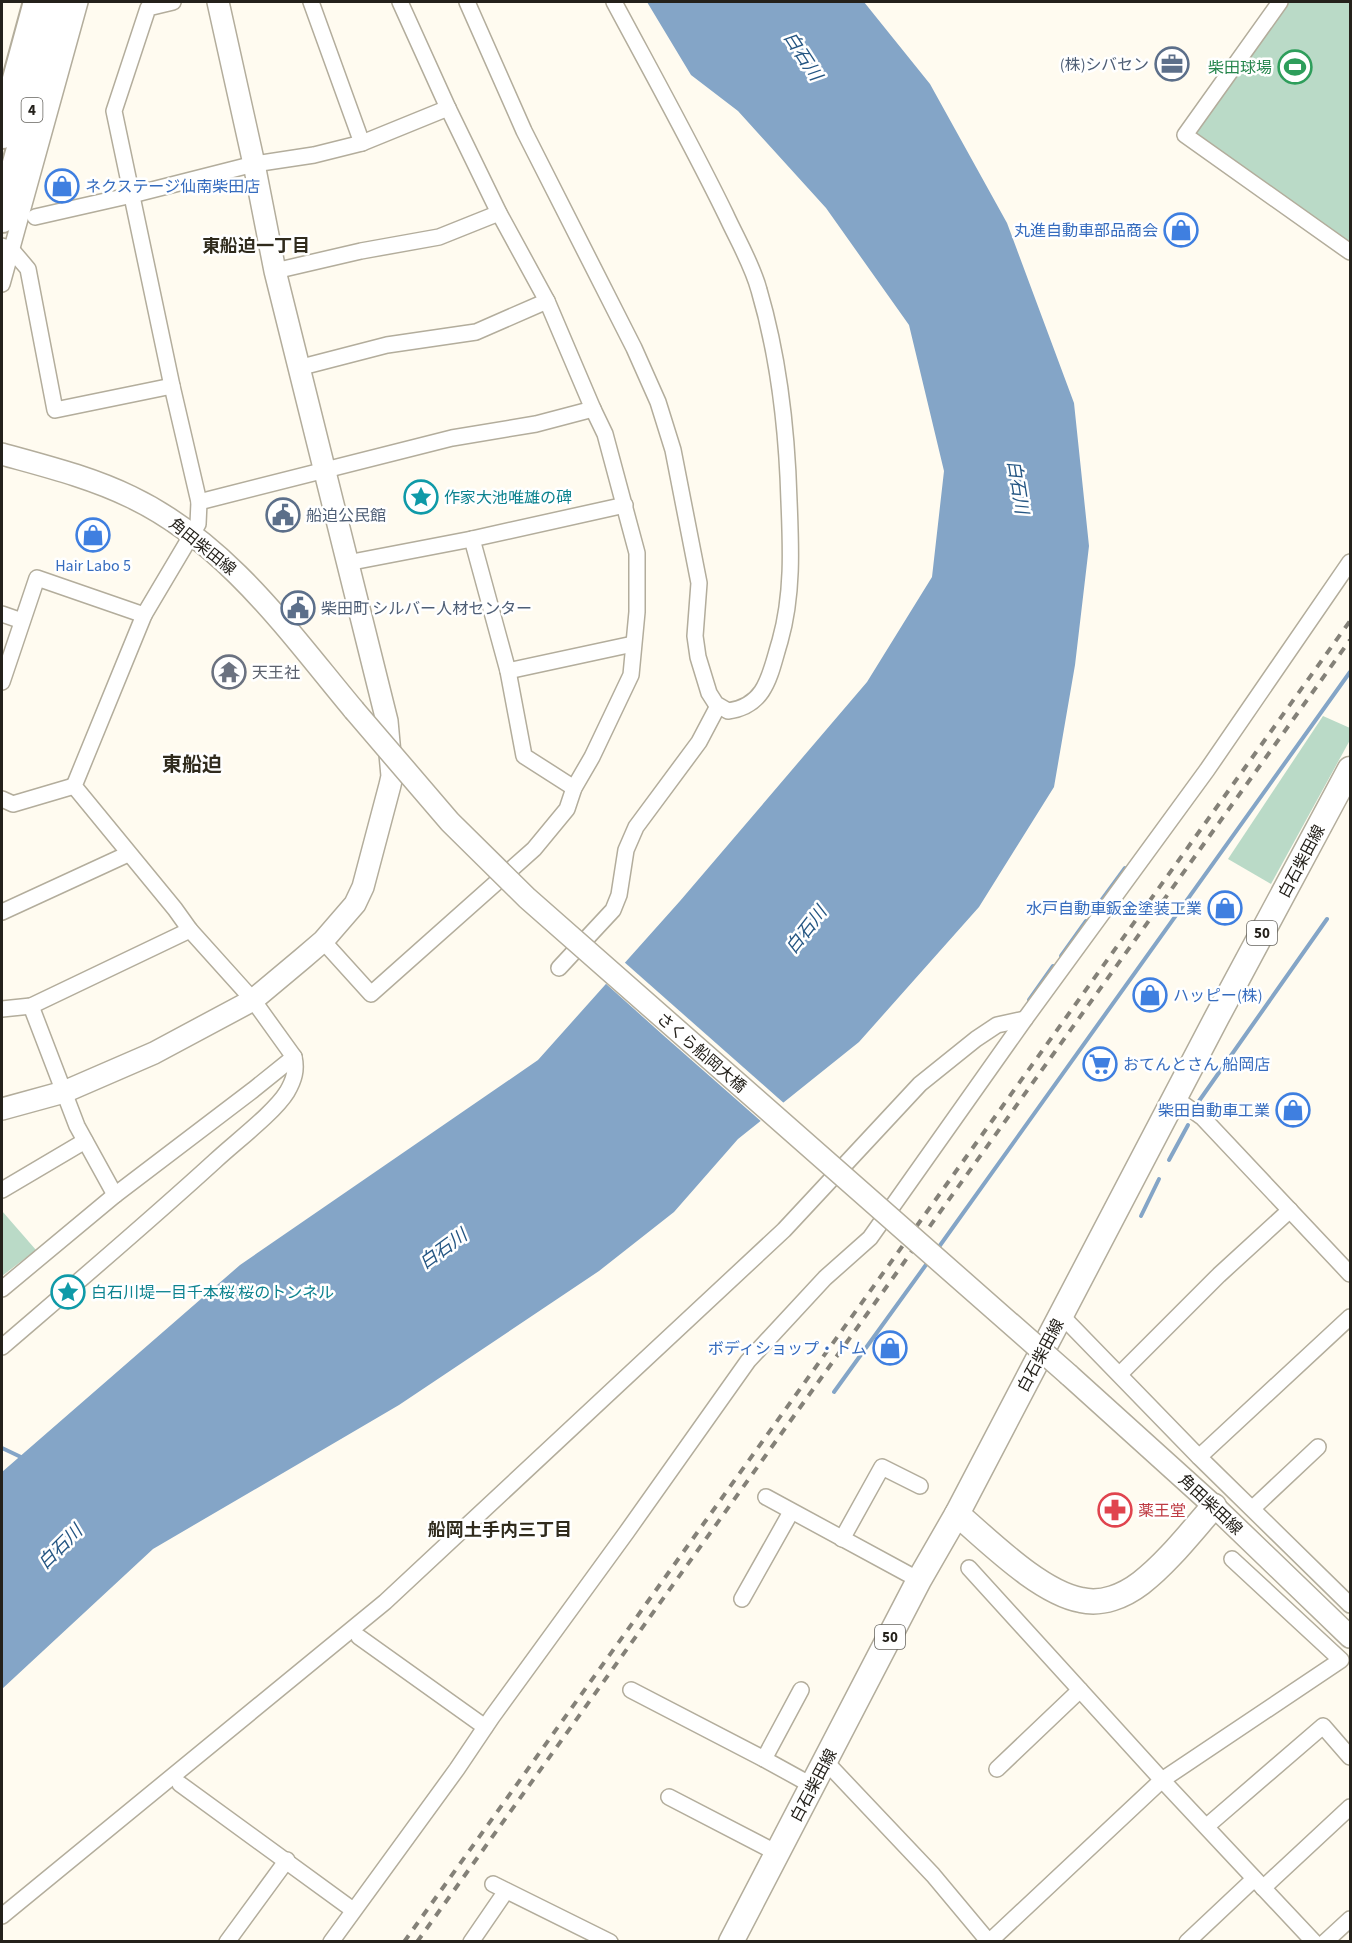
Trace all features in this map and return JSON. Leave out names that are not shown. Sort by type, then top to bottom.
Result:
[{"type":"highway","name":"4","points":[[3,120],[38,2]]},
{"type":"highway","name":"4","points":[[2,218],[61,2]]},
{"type":"main road","points":[[2,1109],[64,1092],[154,1053],[253,1000],[323,941],[355,904],[363,887],[392,776],[387,721],[275,271],[218,2]]},
{"type":"main road","name":"角田柴田線","points":[[2,454],[108,486],[148,506],[192,533],[257,593],[354,710]]},
{"type":"main road","name":"さくら船岡大橋","points":[[354,710],[450,822],[526,898],[1069,1375]]},
{"type":"main road","name":"白石柴田線","points":[[731,1941],[919,1580],[957,1514],[1060,1314],[1350,769]]},
{"type":"main road","name":"角田柴田線","points":[[1069,1375],[1214,1506],[1350,1637]]},
{"type":"main road","points":[[957,1514],[1023,1570],[1059,1592],[1081,1601],[1099,1601],[1115,1598],[1142,1583],[1214,1506]]},
{"type":"street","points":[[2,284],[6,248],[80,2]]},
{"type":"street","points":[[74,786],[144,615],[198,524],[199,502],[114,111],[148,8],[173,2]]},
{"type":"street","points":[[312,2],[362,143]]},
{"type":"street","points":[[323,941],[371,994],[534,849],[567,809],[574,788],[592,757],[631,675],[636,612],[637,553],[605,434],[547,301],[499,213],[400,2]]},
{"type":"street","points":[[467,2],[524,130],[634,348],[658,402],[673,450],[699,583],[696,636],[698,657],[709,693],[718,706],[728,711],[739,710],[752,703],[764,691],[783,630],[790,593],[789,490],[781,394],[774,353],[759,287],[705,172],[614,2]]},
{"type":"street","points":[[1280,2],[1185,135],[1350,252]]},
{"type":"street","points":[[35,217],[254,164],[314,155],[362,143],[448,108]]},
{"type":"street","points":[[275,271],[361,251],[439,237],[499,213]]},
{"type":"street","points":[[6,248],[28,269],[55,410],[172,386]]},
{"type":"street","points":[[298,368],[387,345],[476,332],[547,301]]},
{"type":"street","points":[[199,502],[452,438],[536,424],[593,410]]},
{"type":"street","points":[[347,563],[472,539],[625,505]]},
{"type":"street","points":[[472,539],[508,671],[524,756],[574,788]]},
{"type":"street","points":[[331,1941],[457,1769],[748,1361],[825,1278],[870,1238],[1025,1019],[1207,770],[1350,562]]},
{"type":"street","points":[[2,682],[37,578],[144,615]]},
{"type":"street","points":[[2,614],[22,621]]},
{"type":"street","points":[[508,671],[633,644]]},
{"type":"street","points":[[559,968],[613,910],[619,896],[626,850],[636,827],[699,742],[718,706]]},
{"type":"street","points":[[2,799],[13,804],[74,786]]},
{"type":"street","points":[[2,1347],[151,1219],[266,1115],[286,1093],[295,1074],[294,1057],[253,1000],[190,930],[74,786]]},
{"type":"street","points":[[2,912],[128,854]]},
{"type":"street","points":[[2,1009],[31,1006],[190,930]]},
{"type":"street","points":[[31,1006],[85,1141],[116,1195]]},
{"type":"street","points":[[2,1916],[385,1602],[784,1230],[920,1084],[997,1025],[1025,1019]]},
{"type":"street","points":[[2,1289],[116,1195],[294,1057]]},
{"type":"street","points":[[1175,1098],[1203,1118],[1350,1275]]},
{"type":"street","points":[[2,1190],[85,1141]]},
{"type":"street","points":[[1120,1374],[1220,1275],[1290,1210]]},
{"type":"street","points":[[1060,1314],[1199,1457],[1350,1605]]},
{"type":"street","points":[[1199,1457],[1350,1317]]},
{"type":"street","points":[[1253,1508],[1318,1446]]},
{"type":"street","points":[[842,1539],[882,1467],[920,1486]]},
{"type":"street","points":[[766,1497],[919,1580]]},
{"type":"street","points":[[742,1599],[790,1512]]},
{"type":"street","points":[[826,1761],[933,1875],[989,1941],[1162,1780],[1341,1660],[1232,1559]]},
{"type":"street","points":[[969,1568],[1162,1780],[1314,1941]]},
{"type":"street","points":[[358,1636],[485,1727]]},
{"type":"street","points":[[631,1690],[813,1786]]},
{"type":"street","points":[[764,1759],[801,1690]]},
{"type":"street","points":[[997,1769],[1080,1690]]},
{"type":"street","points":[[1207,1826],[1323,1726],[1350,1757]]},
{"type":"street","points":[[180,1784],[353,1910]]},
{"type":"street","points":[[669,1797],[777,1853]]},
{"type":"street","points":[[1187,1941],[1350,1807]]},
{"type":"street","points":[[226,1941],[287,1860]]},
{"type":"street","points":[[471,1941],[500,1887],[610,1941]]},
{"type":"street","points":[[1325,1941],[1350,1919]]},
{"type":"green space","name":"柴田球場","points":[[1287,2],[1350,2],[1350,244],[1192,133]]},
{"type":"green space","points":[[1323,716],[1350,728],[1350,740],[1271,884],[1228,859]]},
{"type":"green space","points":[[2,1211],[36,1250],[2,1276]]},
{"type":"water","name":"白石川","points":[[647,2],[864,2],[930,84],[1007,223],[1074,403],[1089,546],[1075,665],[1054,787],[979,907],[859,1042],[738,1139],[674,1212],[599,1271],[399,1405],[153,1549],[2,1689],[2,1472],[240,1265],[538,1060],[680,901],[867,682],[932,577],[944,471],[909,325],[826,208],[738,111],[691,75]]},
{"type":"pier","points":[[623,961],[786,1105],[763,1123],[663,1035],[604,982]]},
{"type":"waterway","points":[[936,1251],[1350,672]]},
{"type":"waterway","points":[[1095,909],[1125,868]]},
{"type":"waterway","points":[[1199,1101],[1327,919]]},
{"type":"waterway","points":[[1061,956],[1086,921]]},
{"type":"waterway","points":[[1029,1000],[1053,966]]},
{"type":"waterway","points":[[1169,1160],[1188,1125]]},
{"type":"waterway","points":[[1141,1216],[1159,1179]]},
{"type":"waterway","points":[[834,1392],[928,1262]]},
{"type":"waterway","points":[[2,1448],[23,1458]]},
{"type":"railway","points":[[404,1942],[1350,621]]},
{"type":"railway","points":[[417,1942],[1350,640]]},
{"type":"place","name":"(株)シバセン","points":[[1172,64]]},
{"type":"place","name":"柴田球場","points":[[1295,67]]},
{"type":"place","name":"ネクステージ仙南柴田店","points":[[62,186]]},
{"type":"place","name":"丸進自動車部品商会","points":[[1181,230]]},
{"type":"place","name":"作家大池唯雄の碑","points":[[421,497]]},
{"type":"place","name":"船迫公民館","points":[[283,515]]},
{"type":"place","name":"Hair Labo 5","points":[[93,535]]},
{"type":"place","name":"柴田町 シルバー人材センター","points":[[298,608]]},
{"type":"place","name":"天王社","points":[[229,672]]},
{"type":"place","name":"水戸自動車鈑金塗装工業","points":[[1225,908]]},
{"type":"place","name":"ハッピー(株)","points":[[1150,995]]},
{"type":"place","name":"おてんとさん 船岡店","points":[[1100,1064]]},
{"type":"place","name":"柴田自動車工業","points":[[1293,1110]]},
{"type":"place","name":"白石川堤一目千本桜 桜のトンネル","points":[[68,1292]]},
{"type":"place","name":"ボディショップ・トム","points":[[890,1348]]},
{"type":"place","name":"薬王堂","points":[[1115,1510]]},
{"type":"district","name":"東船迫一丁目","points":[[256,246]]},
{"type":"district","name":"東船迫","points":[[192,764]]},
{"type":"district","name":"船岡土手内三丁目","points":[[500,1530]]}]
